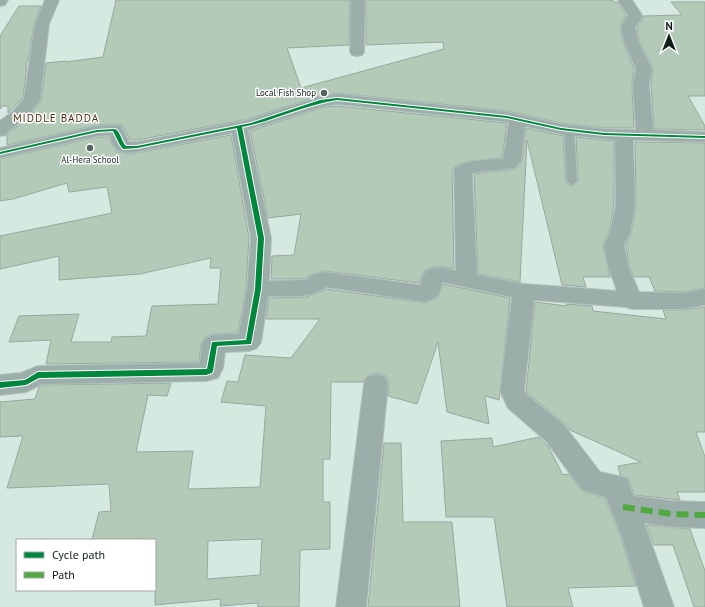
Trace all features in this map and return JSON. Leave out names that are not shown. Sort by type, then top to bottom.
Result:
[{"type":"street","points":[[0,131],[2,127],[26,109],[32,100],[42,24],[52,0]]},
{"type":"street","points":[[357,52],[358,0]]},
{"type":"street","points":[[625,0],[635,15],[634,19],[628,26],[631,41],[644,69],[641,85],[645,135]]},
{"type":"street","points":[[0,153],[97,131],[115,130],[122,145],[125,148],[130,148],[252,124],[322,101],[337,99],[518,119],[569,130],[604,134],[705,137]]},
{"type":"street","points":[[467,281],[463,170],[467,168],[509,164],[512,161],[518,119]]},
{"type":"street","points":[[0,385],[26,382],[38,375],[206,372],[210,371],[211,368],[214,344],[249,342],[258,289],[261,238],[239,126]]},
{"type":"street","points":[[624,134],[626,199],[621,233],[614,245],[618,266],[632,300]]},
{"type":"street","points":[[258,289],[310,287],[318,281],[324,279],[426,294],[430,292],[435,274],[524,292],[632,300],[683,301],[705,297]]},
{"type":"street","points":[[524,292],[512,391],[514,396],[517,401],[555,433],[592,482],[617,487],[623,507],[636,534],[659,607]]},
{"type":"street","points":[[351,607],[376,384]]},
{"type":"street","points":[[623,507],[672,514],[705,515]]},
{"type":"lane","points":[[569,130],[572,182]]},
{"type":"building","points":[[116,0],[350,0],[349,45],[287,48],[301,88],[444,49],[443,42],[366,45],[366,0],[613,0],[613,2],[618,2],[626,15],[620,26],[623,42],[634,69],[632,85],[634,128],[604,128],[561,123],[507,111],[337,93],[316,97],[248,119],[137,140],[130,140],[122,125],[115,124],[97,125],[7,145],[7,135],[10,131],[26,120],[41,101],[46,63],[103,57]]},
{"type":"building","points":[[671,2],[705,2],[705,96],[688,96],[705,126],[705,130],[654,129],[651,85],[653,68],[639,41],[637,26],[642,20],[643,16],[682,15]]},
{"type":"building","points":[[19,6],[41,6],[34,24],[28,61],[25,66],[27,65],[23,98],[8,113],[8,106],[2,106],[0,109],[0,36]]},
{"type":"building","points":[[337,106],[507,123],[502,158],[469,161],[457,165],[452,170],[454,269],[438,266],[428,268],[424,272],[419,283],[324,271],[312,274],[305,279],[271,279],[272,256],[294,255],[301,214],[268,218],[250,131],[324,107]]},
{"type":"building","points":[[526,128],[563,136],[566,182],[571,186],[578,182],[576,137],[614,141],[614,205],[609,232],[603,245],[610,277],[583,277],[586,287],[562,285],[527,140],[520,282],[478,274],[474,174],[516,169],[522,161]]},
{"type":"building","points":[[231,135],[249,238],[246,289],[238,333],[214,334],[205,337],[201,344],[199,362],[46,364],[51,340],[9,342],[19,316],[79,314],[71,342],[111,342],[112,337],[146,336],[152,306],[218,304],[221,268],[210,268],[211,258],[140,274],[59,280],[59,256],[0,269],[0,236],[112,213],[107,187],[69,192],[67,183],[13,199],[0,201],[0,159],[97,137],[108,137],[118,152],[131,154]]},
{"type":"building","points":[[635,142],[705,143],[705,288],[683,292],[655,291],[649,277],[634,277],[629,266],[626,245],[631,233],[636,205]]},
{"type":"building","points":[[443,284],[510,298],[499,400],[485,396],[489,424],[447,412],[438,342],[417,404],[388,396],[389,384],[386,376],[376,373],[367,376],[363,382],[331,382],[330,459],[323,459],[323,502],[330,502],[330,549],[300,550],[299,607],[258,607],[258,603],[220,606],[221,599],[155,605],[156,539],[92,539],[99,512],[111,511],[109,484],[7,488],[23,436],[0,437],[0,402],[35,399],[39,387],[42,385],[171,383],[167,396],[148,395],[136,452],[193,451],[188,489],[260,487],[266,406],[221,402],[227,381],[238,382],[245,355],[291,358],[320,319],[266,319],[269,298],[306,297],[326,289],[426,303],[439,296]],"holes":[[[262,539],[260,575],[207,579],[208,541]]]},
{"type":"building","points":[[535,302],[567,306],[566,304],[592,306],[593,311],[666,319],[663,310],[683,310],[705,307],[705,432],[696,432],[705,457],[705,492],[677,492],[680,500],[634,495],[628,478],[620,475],[618,466],[641,462],[570,430],[565,424],[527,393]]},
{"type":"building","points":[[539,437],[548,446],[563,475],[569,474],[582,491],[605,498],[620,535],[636,586],[568,588],[573,607],[507,607],[494,517],[446,517],[441,441],[492,438],[493,447]]},
{"type":"building","points":[[384,443],[401,443],[403,522],[452,522],[460,607],[368,607]]},
{"type":"building","points":[[646,525],[690,529],[705,571],[705,607],[694,607],[673,545],[654,545]]},
{"type":"marked path","points":[[623,507],[672,514],[705,515]]},
{"type":"cycle path","points":[[0,153],[97,131],[115,130],[125,148],[137,147],[252,124],[322,101],[337,99],[507,117],[561,129],[604,134],[705,137]]},
{"type":"cycle path","points":[[0,385],[26,382],[38,375],[206,372],[210,371],[211,368],[214,344],[249,342],[258,289],[261,238],[239,126]]},
{"type":"place","name":"Local Fish Shop","points":[[324,93]]},
{"type":"place","name":"Al-Hera School","points":[[90,148]]},
{"type":"district","name":"MIDDLE BADDA","points":[[56,118]]}]
